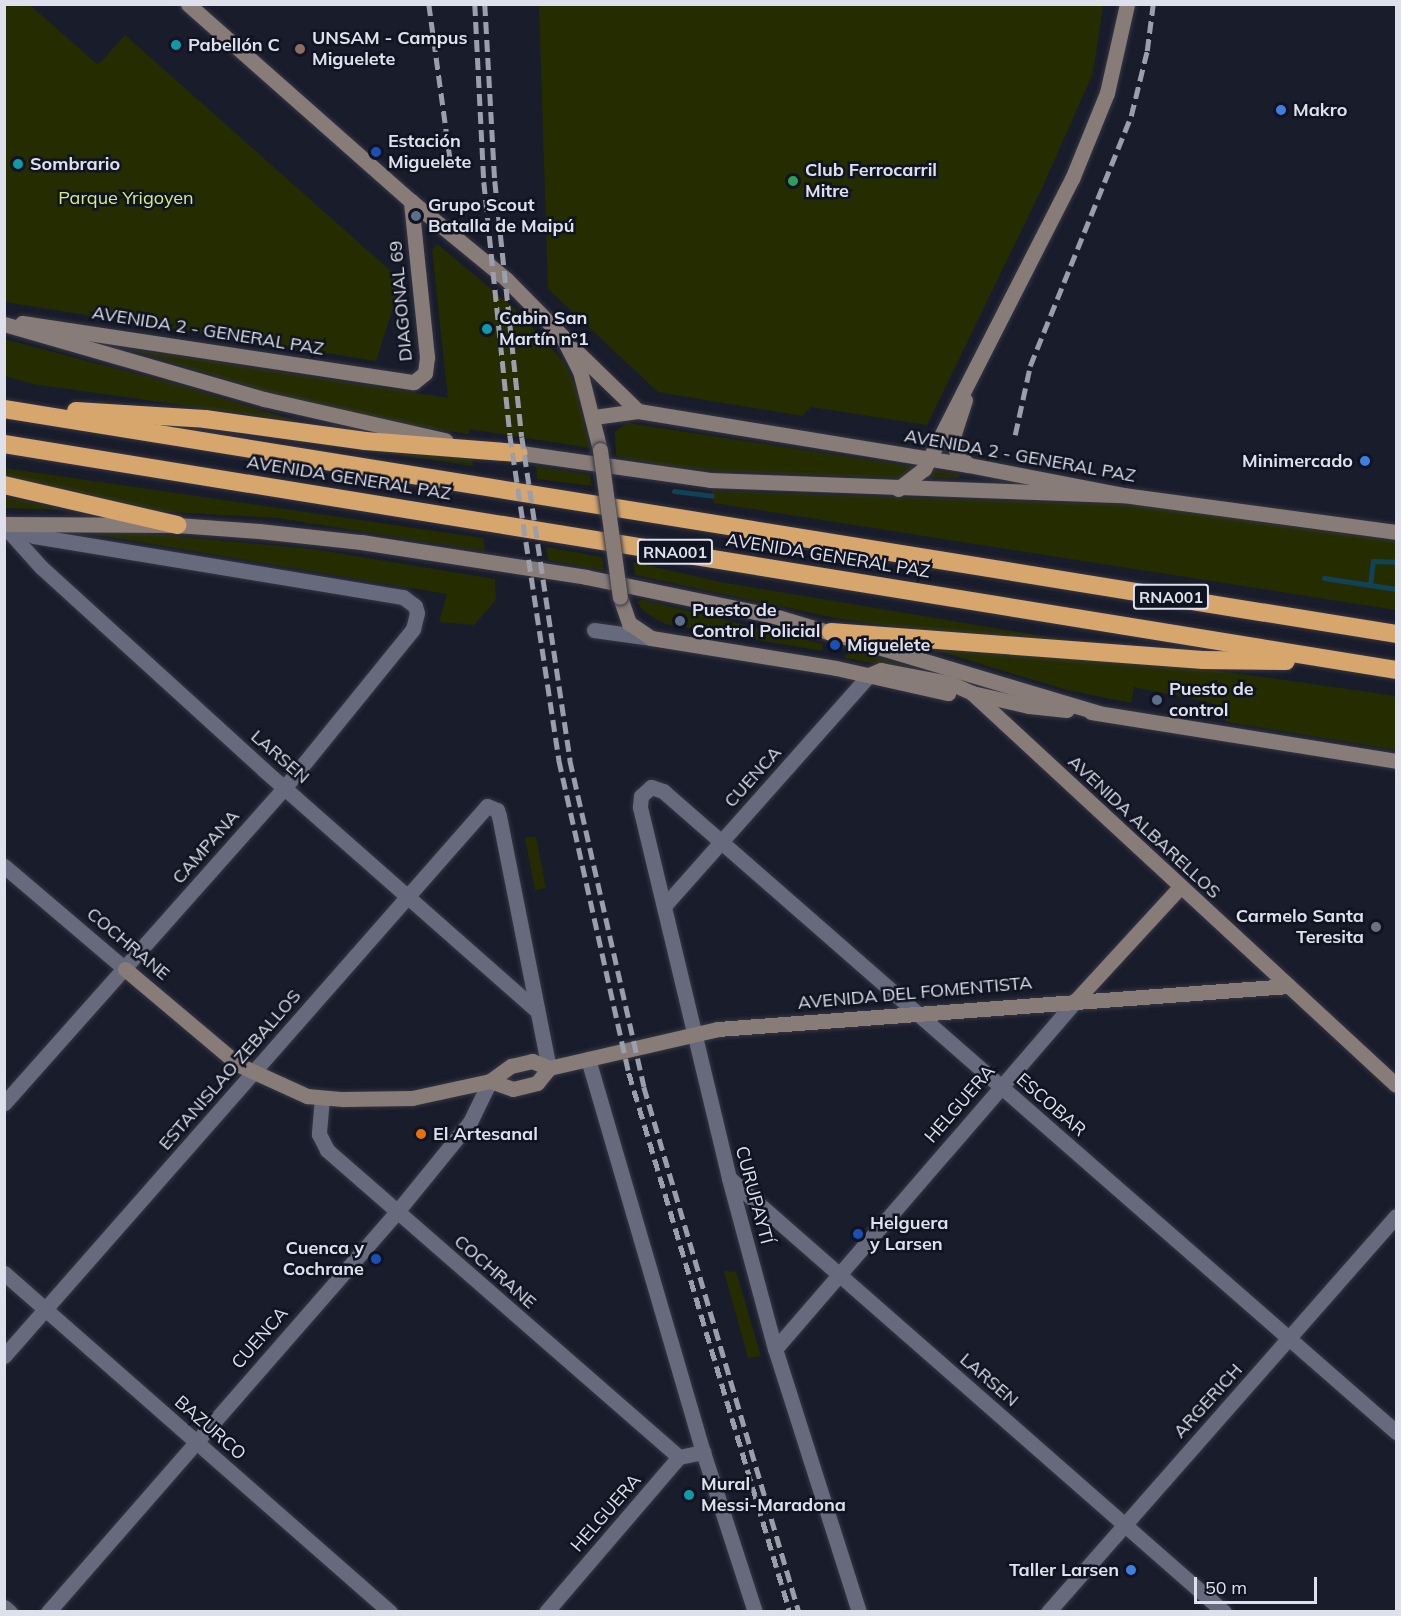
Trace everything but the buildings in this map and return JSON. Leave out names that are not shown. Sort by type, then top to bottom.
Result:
[{"type":"highway","points":[[4,408],[205,419],[365,441],[519,453]]},
{"type":"highway","name":"AVENIDA GENERAL PAZ","points":[[4,408],[1396,634]]},
{"type":"highway","name":"AVENIDA GENERAL PAZ","points":[[4,444],[1396,670]]},
{"type":"highway","points":[[4,485],[177,525]]},
{"type":"highway","points":[[831,632],[1203,660],[1344,661]]},
{"type":"street","points":[[188,4],[411,201],[506,279],[638,411]]},
{"type":"street","points":[[969,465],[957,454],[953,438],[966,391],[1092,135],[1118,54],[1127,4]]},
{"type":"street","name":"DIAGONAL 69","points":[[404,383],[420,378],[427,357],[411,201]]},
{"type":"street","points":[[4,323],[343,419],[519,453],[710,480],[898,489],[1123,495]]},
{"type":"street","name":"AVENIDA 2 - GENERAL PAZ","points":[[4,323],[81,329],[404,383]]},
{"type":"street","points":[[562,336],[580,371],[594,417],[620,597],[629,623],[651,638]]},
{"type":"street","points":[[898,489],[917,477],[929,459],[957,400],[966,391]]},
{"type":"street","name":"AVENIDA 2 - GENERAL PAZ","points":[[594,417],[638,411],[969,465],[1123,495],[1396,532]]},
{"type":"street","points":[[4,525],[177,525],[361,542],[586,577],[723,603],[831,632],[1100,713]]},
{"type":"street","name":"CAMPANA","points":[[4,525],[34,536],[403,597],[415,606],[413,629],[285,787],[4,1103]]},
{"type":"street","name":"LARSEN","points":[[4,525],[41,567],[536,1010]]},
{"type":"street","points":[[594,630],[869,675],[879,681],[948,693],[972,693],[1029,706],[1100,713],[1396,761]]},
{"type":"street","name":"CUENCA","points":[[665,905],[869,675]]},
{"type":"street","name":"AVENIDA ALBARELLOS","points":[[972,693],[1179,888],[1396,1085]]},
{"type":"street","name":"ESCOBAR","points":[[651,787],[663,790],[1396,1432]]},
{"type":"street","name":"CURUPAYTÍ","points":[[651,787],[641,796],[640,807],[729,1178],[775,1349],[858,1611]]},
{"type":"street","name":"ESTANISLAO ZEBALLOS","points":[[4,1356],[255,1073],[405,894],[482,808],[492,806],[499,816],[536,1010]]},
{"type":"street","name":"COCHRANE","points":[[4,866],[239,1065],[255,1073]]},
{"type":"street","name":"HELGUERA","points":[[775,1349],[1077,999],[1179,888]]},
{"type":"street","name":"AVENIDA DEL FOMENTISTA","points":[[255,1073],[322,1098],[412,1098],[490,1081],[511,1066],[532,1061],[549,1068],[694,1034],[1077,999],[1288,986]]},
{"type":"street","points":[[536,1010],[549,1068]]},
{"type":"street","points":[[588,1059],[703,1452],[755,1611]]},
{"type":"street","name":"AVENIDA DEL FOMENTISTA","points":[[490,1081],[513,1089],[537,1083],[549,1068]]},
{"type":"street","name":"CUENCA","points":[[48,1611],[396,1213],[470,1122],[490,1081]]},
{"type":"street","name":"COCHRANE","points":[[322,1098],[320,1134],[327,1150],[396,1213],[680,1457]]},
{"type":"street","name":"LARSEN","points":[[729,1178],[1224,1611]]},
{"type":"street","name":"ARGERICH","points":[[1048,1611],[1396,1216]]},
{"type":"street","name":"BAZURCO","points":[[4,1273],[390,1611]]},
{"type":"street","points":[[680,1457],[703,1452]]},
{"type":"street","name":"HELGUERA","points":[[546,1611],[680,1457]]},
{"type":"street","points":[[4,1607],[10,1611]]},
{"type":"green space","name":"Parque Yrigoyen","points":[[4,5],[30,5],[98,65],[125,35],[402,281],[376,361],[5,302]]},
{"type":"green space","name":"Club Ferrocarril Mitre","points":[[539,5],[1103,5],[1093,73],[1043,186],[927,425],[811,407],[802,416],[658,392],[548,289]]},
{"type":"green space","points":[[437,244],[514,308],[564,362],[575,386],[590,448],[470,429],[468,434],[398,423],[298,401],[125,348],[448,398],[432,250]]},
{"type":"green space","points":[[4,339],[171,383],[301,422],[33,384],[5,376]]},
{"type":"green space","points":[[628,423],[917,468],[902,478],[719,471],[662,465],[616,456],[615,431]]},
{"type":"green space","points":[[353,448],[472,454],[473,466]]},
{"type":"green space","points":[[536,466],[590,475],[592,486],[537,479]]},
{"type":"green space","points":[[4,468],[483,538],[485,551],[277,518],[152,511],[5,480]]},
{"type":"green space","points":[[930,470],[959,474],[960,478],[924,478]]},
{"type":"green space","points":[[712,491],[1135,505],[1396,541],[1396,610],[714,503]]},
{"type":"green space","points":[[5,497],[65,510],[5,508]]},
{"type":"green space","points":[[111,530],[313,549],[495,579],[496,600],[474,625],[439,622],[447,594],[80,532]]},
{"type":"green space","points":[[546,547],[602,557],[604,570],[548,560]]},
{"type":"green space","points":[[633,562],[720,582],[1072,641],[914,629],[840,619],[635,575]]},
{"type":"green space","points":[[643,600],[823,644],[822,651],[665,624],[642,610],[637,601]]},
{"type":"green space","points":[[925,647],[1213,670],[1396,696],[1396,750],[1226,722],[1212,703],[1134,687],[1131,703],[1067,690]]},
{"type":"green space","points":[[847,648],[934,674],[844,658]]},
{"type":"green space","points":[[525,837],[536,837],[546,888],[535,890]]},
{"type":"green space","points":[[724,1271],[736,1272],[761,1356],[748,1358]]},
{"type":"waterway","points":[[674,491],[712,496]]},
{"type":"waterway","points":[[1370,585],[1373,561],[1396,562]]},
{"type":"waterway","points":[[1324,578],[1396,589]]},
{"type":"railway","points":[[429,4],[450,158]]},
{"type":"railway","points":[[475,4],[484,182],[510,435],[559,760],[629,1073],[790,1612]]},
{"type":"railway","points":[[485,4],[495,181],[522,437],[570,760],[644,1087],[799,1612]]},
{"type":"railway","points":[[1015,435],[1030,366],[1131,116],[1147,51],[1153,4]]},
{"type":"place","name":"Pabellón C","points":[[176,45]]},
{"type":"place","name":"UNSAM - Campus Miguelete","points":[[300,49]]},
{"type":"place","name":"Makro","points":[[1281,110]]},
{"type":"place","name":"Estación Miguelete","points":[[376,152]]},
{"type":"place","name":"Sombrario","points":[[18,164]]},
{"type":"place","name":"Club Ferrocarril Mitre","points":[[793,181]]},
{"type":"place","name":"Grupo Scout Batalla de Maipú","points":[[416,216]]},
{"type":"place","name":"Cabin San Martín n°1","points":[[487,329]]},
{"type":"place","name":"Minimercado","points":[[1365,461]]},
{"type":"place","name":"Puesto de Control Policial","points":[[680,621]]},
{"type":"place","name":"Miguelete","points":[[835,645]]},
{"type":"place","name":"Puesto de control","points":[[1157,700]]},
{"type":"place","name":"Carmelo Santa Teresita","points":[[1376,927]]},
{"type":"place","name":"El Artesanal","points":[[421,1134]]},
{"type":"place","name":"Helguera y Larsen","points":[[858,1234]]},
{"type":"place","name":"Cuenca y Cochrane","points":[[376,1259]]},
{"type":"place","name":"Mural Messi-Maradona","points":[[689,1495]]},
{"type":"place","name":"Taller Larsen","points":[[1131,1570]]}]
